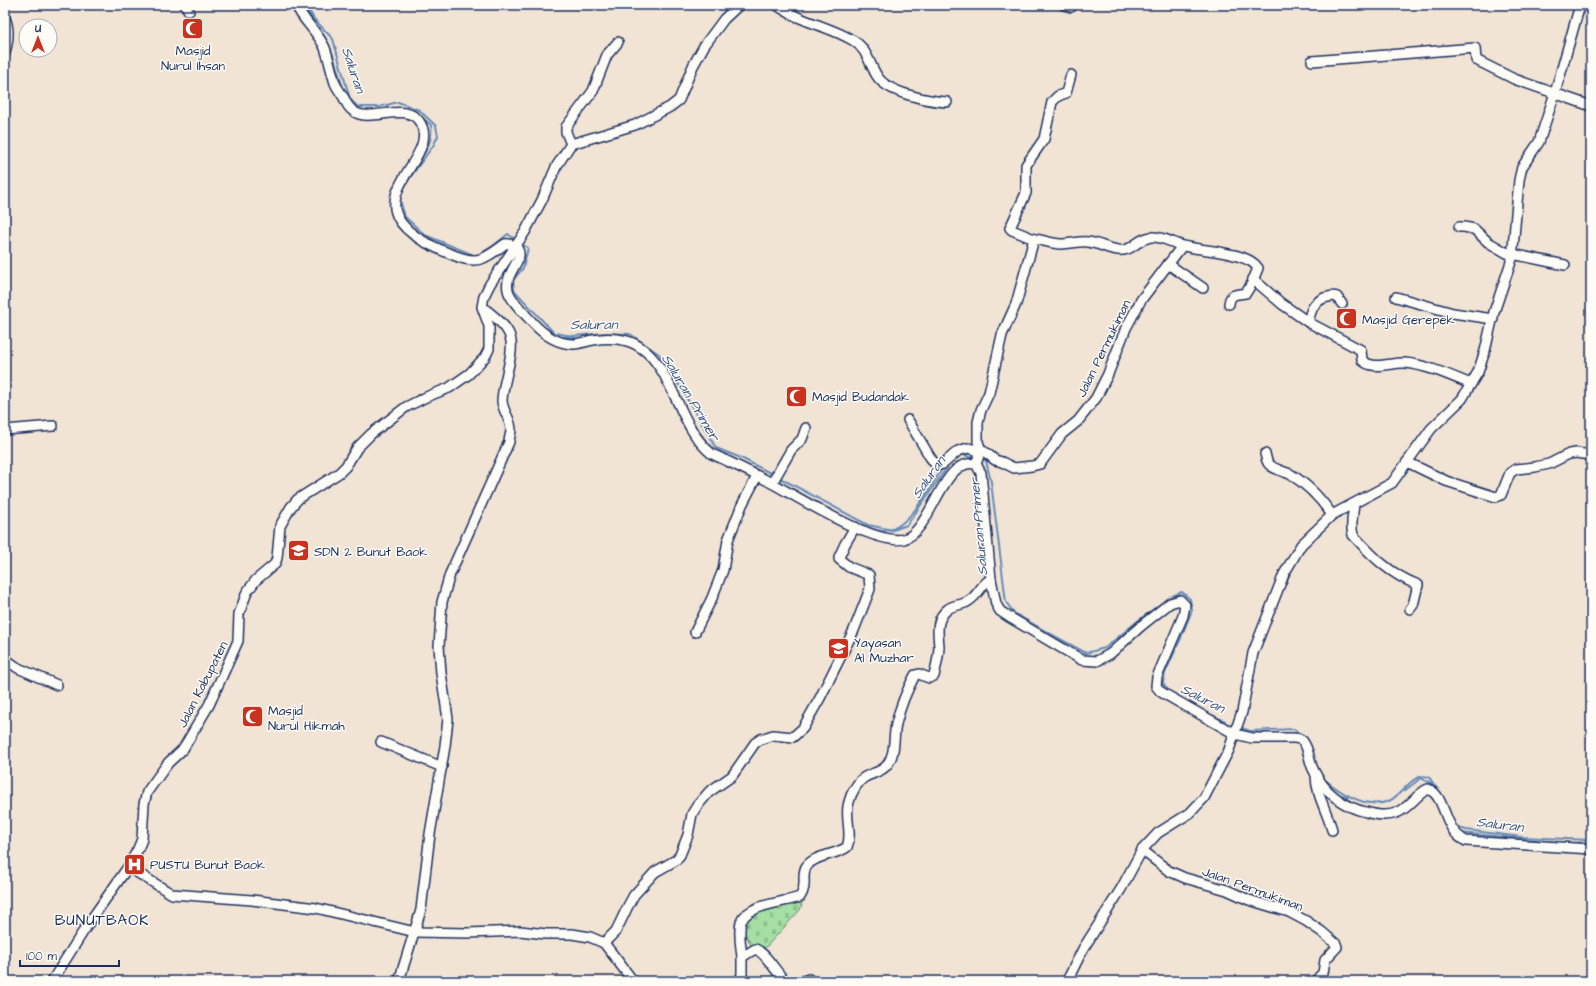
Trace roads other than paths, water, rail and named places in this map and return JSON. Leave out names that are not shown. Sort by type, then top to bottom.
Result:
[{"type":"street","points":[[296,5],[303,18],[325,48],[336,84],[353,112],[361,114],[408,113],[417,118],[420,122],[423,136],[420,148],[416,159],[400,182],[395,202],[398,218],[404,228],[428,244],[469,261],[481,260],[505,244],[515,245]]},
{"type":"street","points":[[399,981],[421,910],[430,834],[442,767],[448,719],[441,673],[439,646],[442,602],[450,574],[509,442],[511,430],[509,421],[504,411],[502,400],[512,344],[509,333],[503,325],[482,307],[484,296],[495,274],[525,232],[542,200],[556,167],[571,144],[635,125],[670,107],[679,100],[693,66],[704,46],[724,19],[739,5]]},
{"type":"street","points":[[777,5],[783,10],[800,18],[855,41],[861,46],[878,78],[888,86],[913,96],[931,101],[947,102]]},
{"type":"street","points":[[1067,981],[1083,949],[1122,889],[1142,850],[1158,833],[1190,813],[1204,798],[1229,750],[1235,733],[1242,712],[1253,653],[1284,574],[1302,545],[1332,515],[1392,483],[1431,429],[1462,399],[1481,365],[1493,319],[1512,259],[1519,180],[1522,167],[1539,142],[1555,93],[1580,5]]},
{"type":"street","points":[[5,18],[9,40],[5,53]]},
{"type":"street","points":[[571,144],[566,132],[566,127],[593,91],[607,55],[618,42]]},
{"type":"street","points":[[1312,61],[1475,48],[1476,60],[1514,79],[1591,106]]},
{"type":"street","points":[[1071,75],[1066,93],[1058,96],[1052,102],[1044,139],[1026,165],[1026,193],[1010,228],[1034,239],[1060,244],[1088,242],[1117,250],[1129,249],[1142,239],[1153,237],[1164,239],[1182,246],[1234,254],[1257,266],[1253,279],[1246,293],[1234,294],[1230,298],[1228,304]]},
{"type":"street","points":[[1459,227],[1464,226],[1474,229],[1494,246],[1507,254],[1565,265]]},
{"type":"street","points":[[1034,239],[1016,304],[1002,335],[989,393],[981,410],[978,422],[978,442],[980,452],[976,463],[981,473],[991,579],[996,604],[1000,611],[1082,660],[1097,661],[1110,654],[1141,626],[1170,603],[1178,600],[1182,601],[1185,605],[1184,616],[1157,677],[1156,686],[1161,692],[1235,733],[1252,738],[1299,739],[1304,743],[1316,774],[1328,792],[1337,799],[1360,811],[1385,816],[1397,813],[1422,791],[1428,789],[1436,794],[1455,834],[1466,841],[1591,849]]},
{"type":"street","points":[[515,245],[519,256],[508,280],[508,292],[541,332],[552,339],[573,344],[597,339],[613,339],[629,342],[645,350],[660,369],[687,423],[705,449],[712,454],[757,476],[775,479],[855,528],[882,538],[904,539],[914,534],[952,474],[965,464],[976,463]]},
{"type":"street","name":"Jalan Permukiman","points":[[980,452],[989,454],[995,460],[1014,468],[1040,464],[1062,434],[1078,421],[1096,398],[1108,374],[1126,328],[1141,300],[1182,246]]},
{"type":"street","points":[[1168,264],[1203,288]]},
{"type":"street","points":[[1253,279],[1282,304],[1308,322],[1361,350],[1362,360],[1370,365],[1406,363],[1437,371],[1471,384]]},
{"type":"street","points":[[1308,322],[1313,306],[1318,301],[1334,296],[1338,297],[1342,304]]},
{"type":"street","points":[[1396,297],[1453,313],[1493,319]]},
{"type":"street","name":"Jalan Kabupaten","points":[[52,981],[88,924],[128,867],[140,844],[144,804],[147,792],[168,763],[183,749],[209,705],[238,641],[239,614],[247,592],[256,580],[275,564],[277,558],[280,526],[285,516],[298,499],[339,473],[346,466],[357,448],[371,434],[406,407],[449,388],[469,374],[485,357],[489,349],[489,326],[482,307]]},
{"type":"street","points":[[908,420],[934,464],[943,464],[962,449],[972,448],[980,452]]},
{"type":"street","points":[[5,430],[53,426]]},
{"type":"street","points":[[775,479],[791,450],[802,439],[806,428]]},
{"type":"street","points":[[1407,462],[1446,481],[1496,497],[1501,495],[1510,473],[1516,469],[1535,468],[1549,464],[1569,454],[1576,453],[1591,455]]},
{"type":"street","points":[[1266,454],[1268,462],[1272,466],[1290,475],[1314,493],[1323,502],[1332,515]]},
{"type":"street","points":[[695,632],[720,577],[726,558],[728,540],[742,505],[757,476]]},
{"type":"street","points":[[1354,504],[1351,522],[1353,535],[1382,564],[1401,578],[1419,586],[1413,605],[1410,609]]},
{"type":"street","points":[[604,943],[616,931],[634,894],[655,872],[676,860],[680,855],[688,835],[692,814],[709,792],[732,776],[756,743],[761,739],[773,736],[793,736],[803,728],[820,698],[854,630],[870,589],[870,576],[849,567],[839,559],[845,544],[855,528]]},
{"type":"street","points":[[739,981],[742,975],[741,922],[749,912],[757,908],[800,897],[805,883],[804,870],[807,865],[847,847],[849,838],[847,809],[849,801],[861,780],[885,767],[890,760],[894,744],[896,725],[908,688],[915,675],[919,674],[929,678],[934,676],[938,657],[939,645],[937,633],[939,622],[947,610],[963,605],[970,600],[985,582],[991,579]]},
{"type":"street","points":[[5,659],[18,668],[57,686]]},
{"type":"street","points":[[382,742],[442,767]]},
{"type":"street","points":[[1316,774],[1317,791],[1332,830]]},
{"type":"street","name":"Jalan Permukiman","points":[[1142,850],[1169,871],[1185,878],[1226,890],[1249,900],[1289,912],[1322,932],[1336,944],[1337,947],[1324,960],[1323,973],[1319,977],[1318,981]]},
{"type":"street","points":[[128,867],[172,894],[252,900],[316,908],[415,932],[467,933],[520,931],[546,934],[572,934],[590,937],[604,943],[633,981]]},
{"type":"street","points":[[742,957],[753,950],[759,950],[785,981]]},
{"type":"waterway","name":"Saluran Primer","points":[[304,5],[328,43],[335,59],[343,88]]},
{"type":"waterway","name":"Saluran","points":[[306,5],[314,19],[333,39],[350,99],[358,107],[379,107],[398,102],[419,110],[436,126],[438,136],[433,146],[406,183],[401,196]]},
{"type":"waterway","name":"Saluran","points":[[408,107],[416,112]]},
{"type":"waterway","name":"Saluran Primer","points":[[419,115],[431,125],[429,143],[421,158]]},
{"type":"waterway","name":"Saluran","points":[[400,200],[405,217],[425,235],[476,256],[493,246],[508,234],[517,241]]},
{"type":"waterway","name":"Saluran","points":[[520,243],[528,248],[523,268],[513,280],[514,290],[554,333],[573,336],[605,333],[630,334],[659,354],[672,373],[716,448],[741,458],[774,475]]},
{"type":"waterway","name":"Saluran","points":[[559,337],[574,337]]},
{"type":"waterway","name":"Saluran","points":[[962,453],[976,455]]},
{"type":"waterway","name":"Saluran","points":[[964,455],[975,459]]},
{"type":"waterway","name":"Saluran","points":[[981,457],[986,461],[991,482],[1006,602],[1014,613],[1086,653],[1105,648],[1140,619],[1170,597],[1182,592],[1190,599],[1192,610],[1165,673],[1163,683],[1171,694]]},
{"type":"waterway","name":"Saluran","points":[[778,477],[868,525],[893,530],[907,525],[950,463]]},
{"type":"waterway","name":"Saluran","points":[[787,487],[850,520],[875,529],[887,531],[900,525],[913,512],[924,498],[943,468]]},
{"type":"waterway","name":"Saluran","points":[[1112,642],[1123,636],[1134,625]]},
{"type":"waterway","name":"Saluran","points":[[1056,640],[1067,644]]},
{"type":"waterway","name":"Saluran","points":[[1207,713],[1225,721]]},
{"type":"waterway","name":"Saluran","points":[[1220,721],[1235,727]]},
{"type":"waterway","name":"Saluran","points":[[1239,728],[1252,733],[1300,733],[1308,741]]},
{"type":"waterway","name":"Saluran","points":[[1242,728],[1250,731],[1294,729],[1298,732]]},
{"type":"waterway","name":"Saluran","points":[[1311,747],[1318,769]]},
{"type":"waterway","name":"Saluran","points":[[1324,779],[1338,790],[1363,802],[1380,803],[1389,801],[1413,781],[1423,776],[1429,777],[1439,792]]},
{"type":"waterway","name":"Saluran","points":[[1404,791],[1421,778],[1431,783],[1435,789]]},
{"type":"waterway","name":"Saluran Primer","points":[[1330,786],[1337,794],[1348,797]]},
{"type":"waterway","name":"Saluran","points":[[1456,827],[1466,830],[1521,837],[1591,840]]},
{"type":"waterway","name":"Saluran","points":[[1460,833],[1569,843],[1591,842]]},
{"type":"place","name":"Masjid Nurul Ihsan","points":[[193,28]]},
{"type":"place","name":"Masjid Gerepek","points":[[1347,319]]},
{"type":"place","name":"Masjid Budandak","points":[[797,396]]},
{"type":"place","name":"SDN 2 Bunut Baok","points":[[299,551]]},
{"type":"place","name":"Yayasan Al Muzhar","points":[[838,649]]},
{"type":"place","name":"Masjid Nurul Hikmah","points":[[252,717]]},
{"type":"place","name":"PUSTU Bunut Baok","points":[[135,864]]},
{"type":"district","name":"BUNUTBAOK","points":[[102,920]]}]
